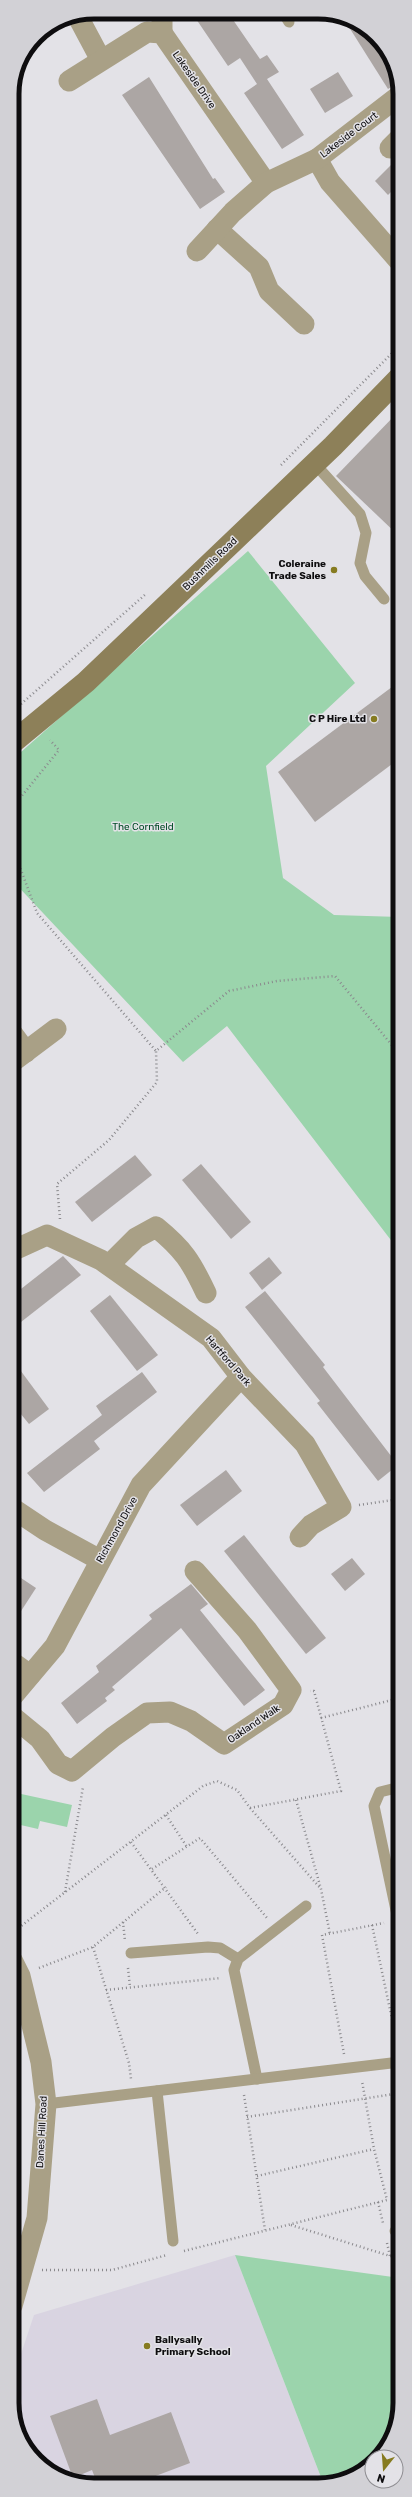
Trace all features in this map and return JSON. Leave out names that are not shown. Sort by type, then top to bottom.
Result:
[{"type":"main road","name":"Bushmills Road","points":[[19,751],[86,682],[315,464],[393,384]]},
{"type":"street","points":[[80,20],[101,60]]},
{"type":"street","name":"Lakeside Drive","points":[[69,81],[162,23],[266,183]]},
{"type":"street","name":"Lakeside Court","points":[[317,159],[393,100]]},
{"type":"street","points":[[197,251],[217,229],[266,183],[317,159],[330,182],[393,254]]},
{"type":"street","points":[[217,229],[259,266],[269,291],[304,324]]},
{"type":"street","points":[[19,1057],[56,1029]]},
{"type":"street","points":[[109,1265],[136,1238],[156,1227],[182,1250],[192,1263],[206,1293]]},
{"type":"street","name":"Hartford Park","points":[[19,1248],[47,1235],[62,1241],[109,1265],[211,1338],[241,1378],[305,1444],[341,1507]]},
{"type":"street","name":"Richmond Drive","points":[[19,1688],[55,1646],[141,1485],[241,1378]]},
{"type":"street","points":[[300,1537],[311,1525],[341,1507]]},
{"type":"street","points":[[19,1513],[45,1530],[100,1560]]},
{"type":"street","points":[[195,1571],[248,1630],[291,1690]]},
{"type":"street","points":[[19,1667],[30,1675]]},
{"type":"street","name":"Oakland Walk","points":[[19,1722],[40,1739],[58,1764],[72,1771],[147,1713],[170,1712],[191,1721],[224,1744],[283,1705],[291,1690]]},
{"type":"street","name":"Danes Hill Road","points":[[19,1979],[41,2062],[46,2104],[37,2218],[19,2281]]},
{"type":"lane","points":[[315,464],[360,514],[366,533],[360,563],[365,576],[384,599]]},
{"type":"lane","points":[[393,1789],[380,1792],[374,1806],[393,1896]]},
{"type":"lane","points":[[257,2079],[234,1970],[238,1959],[306,1906]]},
{"type":"lane","points":[[131,1953],[208,1947],[220,1948],[238,1959]]},
{"type":"lane","points":[[46,2104],[393,2063]]},
{"type":"lane","points":[[157,2091],[173,2241]]},
{"type":"path","points":[[277,469],[393,352]]},
{"type":"path","points":[[19,706],[152,588]]},
{"type":"path","points":[[19,799],[59,750],[52,739],[46,743]]},
{"type":"path","points":[[19,864],[37,912],[156,1051],[156,1082],[109,1140],[57,1184],[62,1241]]},
{"type":"path","points":[[156,1051],[229,991],[277,981],[335,976],[393,1047]]},
{"type":"path","points":[[341,1507],[393,1500]]},
{"type":"path","points":[[250,1808],[341,1791],[314,1691],[291,1690]]},
{"type":"path","points":[[321,1718],[393,1700]]},
{"type":"path","points":[[65,1893],[89,1758]]},
{"type":"path","points":[[19,1928],[202,1786],[217,1782],[237,1790],[250,1808],[321,1889]]},
{"type":"path","points":[[296,1800],[321,1889],[330,1934]]},
{"type":"path","points":[[166,1815],[187,1847]]},
{"type":"path","points":[[152,1869],[200,1838],[276,1930]]},
{"type":"path","points":[[131,1842],[166,1887],[208,1947]]},
{"type":"path","points":[[19,1967],[93,1947],[166,1887]]},
{"type":"path","points":[[372,1925],[393,2022]]},
{"type":"path","points":[[347,2068],[322,1935],[372,1925],[393,1925]]},
{"type":"path","points":[[93,1947],[129,2063],[133,2094]]},
{"type":"path","points":[[106,1990],[235,1976]]},
{"type":"path","points":[[183,2251],[387,2200],[374,2150],[360,2067]]},
{"type":"path","points":[[242,2081],[265,2230]]},
{"type":"path","points":[[247,2117],[393,2094]]},
{"type":"path","points":[[257,2176],[374,2150]]},
{"type":"path","points":[[290,2224],[393,2256]]},
{"type":"path","points":[[22,2270],[112,2270],[168,2255]]},
{"type":"shaded area","name":"Ballysally Primary School","points":[[235,2255],[321,2478],[94,2478],[79,2477],[56,2468],[44,2459],[32,2445],[20,2418],[19,2360],[34,2315]]},
{"type":"green space","name":"The Cornfield","points":[[248,551],[355,683],[266,766],[283,878],[334,915],[393,917],[393,1243],[227,1026],[183,1062],[19,887],[19,754]]},
{"type":"green space","points":[[19,1794],[72,1805],[67,1827],[40,1821],[38,1829],[19,1825]]},
{"type":"green space","points":[[235,2255],[393,2277],[392,2418],[387,2432],[378,2449],[364,2449],[364,2462],[347,2472],[321,2478]]},
{"type":"building","points":[[196,19],[232,19],[260,59],[267,55],[279,72],[267,79],[304,135],[282,149],[244,93],[257,84],[240,58],[228,66]]},
{"type":"building","points":[[348,25],[356,29],[368,38],[378,48],[390,74],[392,86],[388,89]]},
{"type":"building","points":[[338,72],[353,96],[325,113],[310,89]]},
{"type":"building","points":[[149,77],[213,179],[215,178],[225,192],[200,209],[122,95]]},
{"type":"building","points":[[393,163],[393,190],[388,195],[375,181]]},
{"type":"building","points":[[393,417],[393,530],[336,476]]},
{"type":"building","name":"C P Hire Ltd","points":[[393,686],[393,763],[315,822],[278,772]]},
{"type":"building","points":[[135,1155],[152,1175],[92,1222],[75,1202]]},
{"type":"building","points":[[201,1164],[251,1222],[231,1239],[182,1180]]},
{"type":"building","points":[[63,1256],[81,1275],[21,1322],[19,1320],[19,1291]]},
{"type":"building","points":[[269,1257],[282,1273],[262,1290],[249,1273]]},
{"type":"building","points":[[265,1291],[325,1365],[323,1367],[393,1458],[393,1469],[378,1481],[317,1403],[320,1401],[245,1307]]},
{"type":"building","points":[[110,1295],[158,1355],[137,1371],[90,1311]]},
{"type":"building","points":[[19,1368],[49,1409],[29,1424],[19,1412]]},
{"type":"building","points":[[142,1372],[157,1392],[94,1441],[100,1449],[44,1492],[27,1473],[102,1415],[96,1406]]},
{"type":"building","points":[[226,1470],[242,1491],[197,1526],[180,1505]]},
{"type":"building","points":[[244,1535],[326,1638],[306,1654],[224,1551]]},
{"type":"building","points":[[352,1558],[365,1574],[345,1591],[331,1574]]},
{"type":"building","points":[[19,1577],[36,1588],[19,1614]]},
{"type":"building","points":[[191,1584],[208,1604],[200,1610],[265,1690],[244,1706],[181,1628],[112,1687],[115,1690],[105,1698],[107,1701],[77,1724],[61,1703],[99,1672],[96,1666],[152,1619],[149,1615]]},
{"type":"building","points":[[97,2399],[110,2435],[171,2412],[190,2463],[150,2478],[95,2478],[92,2470],[77,2476],[72,2475],[50,2416]]},
{"type":"place","name":"Coleraine Trade Sales","points":[[334,570]]},
{"type":"place","name":"C P Hire Ltd","points":[[374,719]]},
{"type":"place","name":"Ballysally Primary School","points":[[147,2346]]}]
